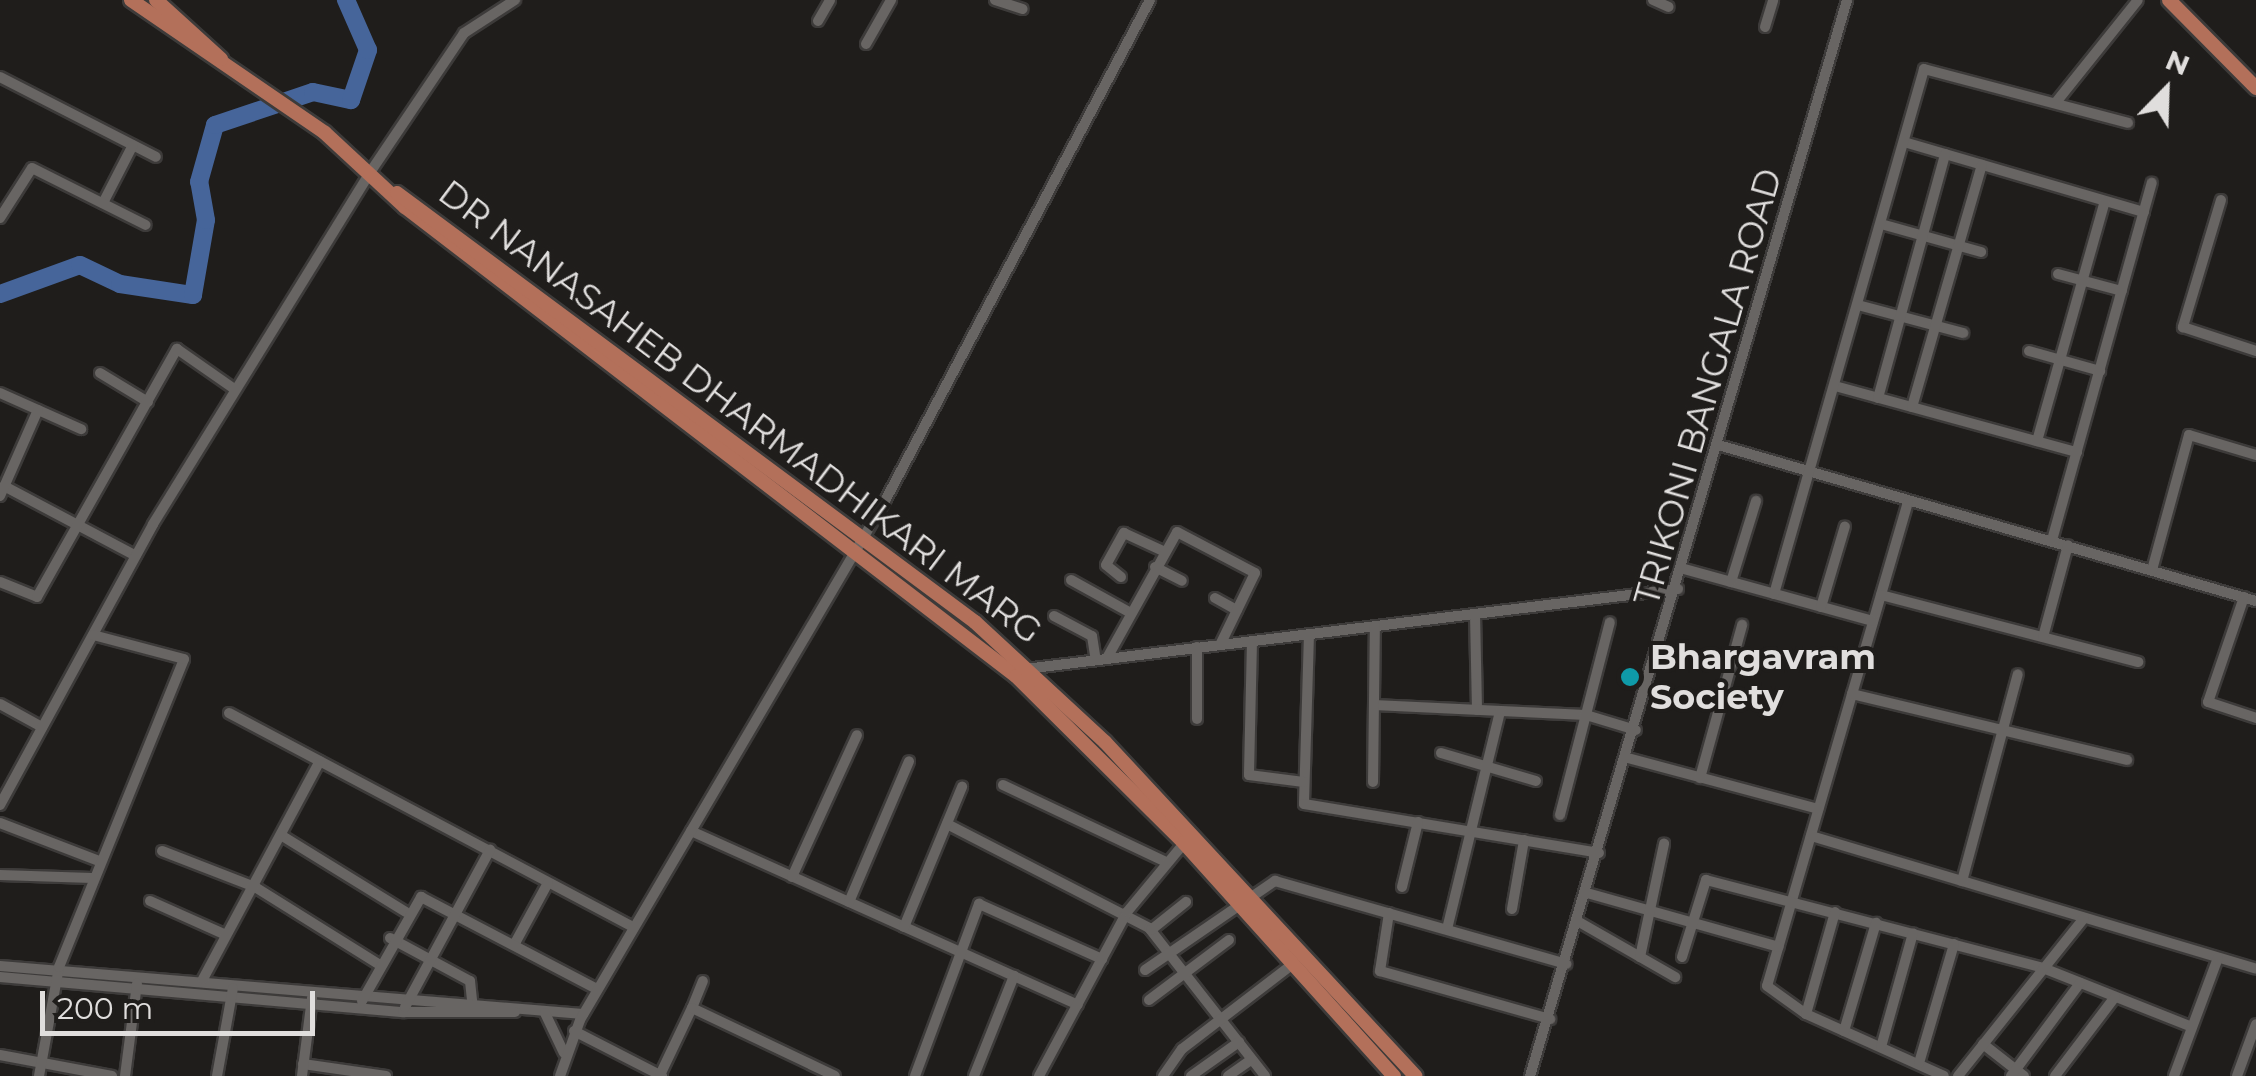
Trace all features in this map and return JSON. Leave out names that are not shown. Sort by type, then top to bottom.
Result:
[{"type":"main road","name":"DR NANASAHEB DHARMADHIKARI MARG","points":[[131,0],[326,133],[397,193],[1021,672],[1189,839],[1241,898],[1415,1076]]},
{"type":"main road","name":"DR NANASAHEB DHARMADHIKARI MARG","points":[[156,0],[221,59]]},
{"type":"main road","points":[[2169,0],[2256,88]]},
{"type":"main road","name":"DR NANASAHEB DHARMADHIKARI MARG","points":[[1241,898],[1290,966],[1394,1076]]},
{"type":"street","points":[[0,805],[233,388],[464,33],[515,0]]},
{"type":"street","points":[[818,21],[830,0]]},
{"type":"street","points":[[866,44],[891,0]]},
{"type":"street","points":[[995,0],[1023,9]]},
{"type":"street","points":[[560,1076],[564,1053],[574,1031],[859,544],[1150,0]]},
{"type":"street","points":[[1653,0],[1669,6]]},
{"type":"street","points":[[1765,27],[1774,0]]},
{"type":"street","name":"TRIKONI BANGALA ROAD","points":[[1530,1076],[1722,446],[1847,0]]},
{"type":"street","points":[[2057,101],[2138,0]]},
{"type":"street","points":[[1774,594],[1926,67],[2128,123]]},
{"type":"street","points":[[1,79],[156,157]]},
{"type":"street","points":[[1904,142],[2144,212]]},
{"type":"street","points":[[104,203],[133,145]]},
{"type":"street","points":[[1878,398],[1945,154]]},
{"type":"street","points":[[1912,407],[1982,165]]},
{"type":"street","points":[[0,218],[32,168],[146,225]]},
{"type":"street","points":[[2052,540],[2152,183]]},
{"type":"street","points":[[2221,200],[2184,327],[2256,351]]},
{"type":"street","points":[[2037,441],[2105,201]]},
{"type":"street","points":[[1881,224],[1981,252]]},
{"type":"street","points":[[2058,274],[2122,292]]},
{"type":"street","points":[[1858,305],[1963,333]]},
{"type":"street","points":[[0,582],[37,597],[148,402],[185,346],[233,388]]},
{"type":"street","points":[[2029,351],[2100,371]]},
{"type":"street","points":[[100,372],[148,402]]},
{"type":"street","points":[[1835,386],[2077,452]]},
{"type":"street","points":[[0,393],[81,429]]},
{"type":"street","points":[[38,410],[2,491],[136,556]]},
{"type":"street","points":[[2152,570],[2189,435],[2255,453]]},
{"type":"street","points":[[1722,446],[2250,599],[2208,702],[2256,718]]},
{"type":"street","points":[[1731,582],[1756,501]]},
{"type":"street","points":[[1908,502],[1768,989],[1806,1014],[1944,1076]]},
{"type":"street","points":[[1821,606],[1846,526]]},
{"type":"street","points":[[1101,659],[1131,613],[1163,551],[1179,532],[1252,570],[1220,644]]},
{"type":"street","points":[[1121,577],[1106,565],[1124,533],[1163,551]]},
{"type":"street","points":[[2043,637],[2068,545]]},
{"type":"street","points":[[1155,567],[1182,581]]},
{"type":"street","points":[[1684,570],[1873,621]]},
{"type":"street","points":[[1071,580],[1131,613]]},
{"type":"street","points":[[1021,672],[1220,644],[1678,590]]},
{"type":"street","points":[[1881,595],[2138,662]]},
{"type":"street","points":[[1215,598],[1237,610]]},
{"type":"street","points":[[1474,614],[1477,710]]},
{"type":"street","points":[[1054,616],[1092,636],[1101,659]]},
{"type":"street","points":[[1560,814],[1610,622]]},
{"type":"street","points":[[1700,778],[1742,625]]},
{"type":"street","points":[[1373,782],[1375,626]]},
{"type":"street","points":[[1309,634],[1304,782],[1308,806],[1600,853]]},
{"type":"street","points":[[39,1076],[58,972],[92,878],[184,660],[93,636]]},
{"type":"street","points":[[1252,641],[1249,775],[1304,782]]},
{"type":"street","points":[[1197,648],[1197,718]]},
{"type":"street","points":[[1962,882],[2018,674]]},
{"type":"street","points":[[1852,694],[2000,734],[2127,760]]},
{"type":"street","points":[[0,704],[42,727]]},
{"type":"street","points":[[1374,705],[1586,715],[1636,730]]},
{"type":"street","points":[[1447,929],[1500,711]]},
{"type":"street","points":[[229,713],[634,927]]},
{"type":"street","points":[[792,876],[856,735]]},
{"type":"street","points":[[1441,753],[1536,781]]},
{"type":"street","points":[[1628,758],[1818,810]]},
{"type":"street","points":[[203,979],[284,837],[320,761]]},
{"type":"street","points":[[849,902],[909,761]]},
{"type":"street","points":[[1004,785],[1164,861]]},
{"type":"street","points":[[904,927],[962,787]]},
{"type":"street","points":[[1402,887],[1418,822]]},
{"type":"street","points":[[0,823],[100,861]]},
{"type":"street","points":[[947,824],[1127,912],[1151,930],[1264,1076]]},
{"type":"street","points":[[690,831],[1078,1005]]},
{"type":"street","points":[[1811,836],[2256,970]]},
{"type":"street","points":[[284,837],[406,912]]},
{"type":"street","points":[[1039,1076],[1127,912],[1164,861],[1189,839]]},
{"type":"street","points":[[1512,908],[1524,840]]},
{"type":"street","points":[[1640,957],[1664,844]]},
{"type":"street","points":[[405,1007],[490,850]]},
{"type":"street","points":[[162,851],[256,886],[378,964]]},
{"type":"street","points":[[0,875],[92,878]]},
{"type":"street","points":[[1682,957],[1706,880],[2043,968],[2192,1027]]},
{"type":"street","points":[[1145,970],[1241,898],[1274,881],[1566,964]]},
{"type":"street","points":[[514,946],[548,883]]},
{"type":"street","points":[[1587,894],[1779,946]]},
{"type":"street","points":[[362,1002],[390,938],[421,897],[597,990]]},
{"type":"street","points":[[150,900],[226,936]]},
{"type":"street","points":[[1151,930],[1186,902]]},
{"type":"street","points":[[919,1074],[979,904],[1102,959]]},
{"type":"street","points":[[1806,1014],[1834,912]]},
{"type":"street","points":[[1388,914],[1380,971],[1550,1019]]},
{"type":"street","points":[[1958,1076],[2084,918]]},
{"type":"street","points":[[1579,922],[1675,977]]},
{"type":"street","points":[[1844,1031],[1876,923]]},
{"type":"street","points":[[1882,1047],[1912,933]]},
{"type":"street","points":[[390,938],[470,981],[473,1008]]},
{"type":"street","points":[[1149,1000],[1229,940]]},
{"type":"street","points":[[1919,1063],[1954,944]]},
{"type":"street","points":[[2174,1076],[2218,958]]},
{"type":"street","points":[[0,966],[136,984],[233,987],[405,1007],[582,1017]]},
{"type":"street","points":[[1169,1073],[1222,1019],[1290,966]]},
{"type":"street","points":[[0,977],[58,972],[203,979],[233,987]]},
{"type":"street","points":[[974,1076],[1014,976]]},
{"type":"street","points":[[574,1031],[661,1076],[703,980]]},
{"type":"street","points":[[1983,1044],[2017,1074],[2080,983]]},
{"type":"street","points":[[124,1076],[136,984]]},
{"type":"street","points":[[217,1076],[233,987]]},
{"type":"street","points":[[312,997],[302,1070],[386,1076]]},
{"type":"street","points":[[2055,1076],[2115,997]]},
{"type":"street","points":[[473,1008],[582,1017]]},
{"type":"street","points":[[692,1008],[835,1076]]},
{"type":"street","points":[[546,1014],[564,1053]]},
{"type":"street","points":[[2237,1076],[2252,1048],[2256,1024]]},
{"type":"street","points":[[1191,1076],[1239,1042]]},
{"type":"street","points":[[0,1056],[112,1076]]},
{"type":"street","points":[[1228,1076],[1252,1059]]},
{"type":"waterway","points":[[0,294],[80,265],[120,284],[193,295],[206,220],[199,182],[215,125],[313,92],[351,100],[368,50],[346,0]]},
{"type":"place","name":"Bhargavram Society","points":[[1630,677]]}]
